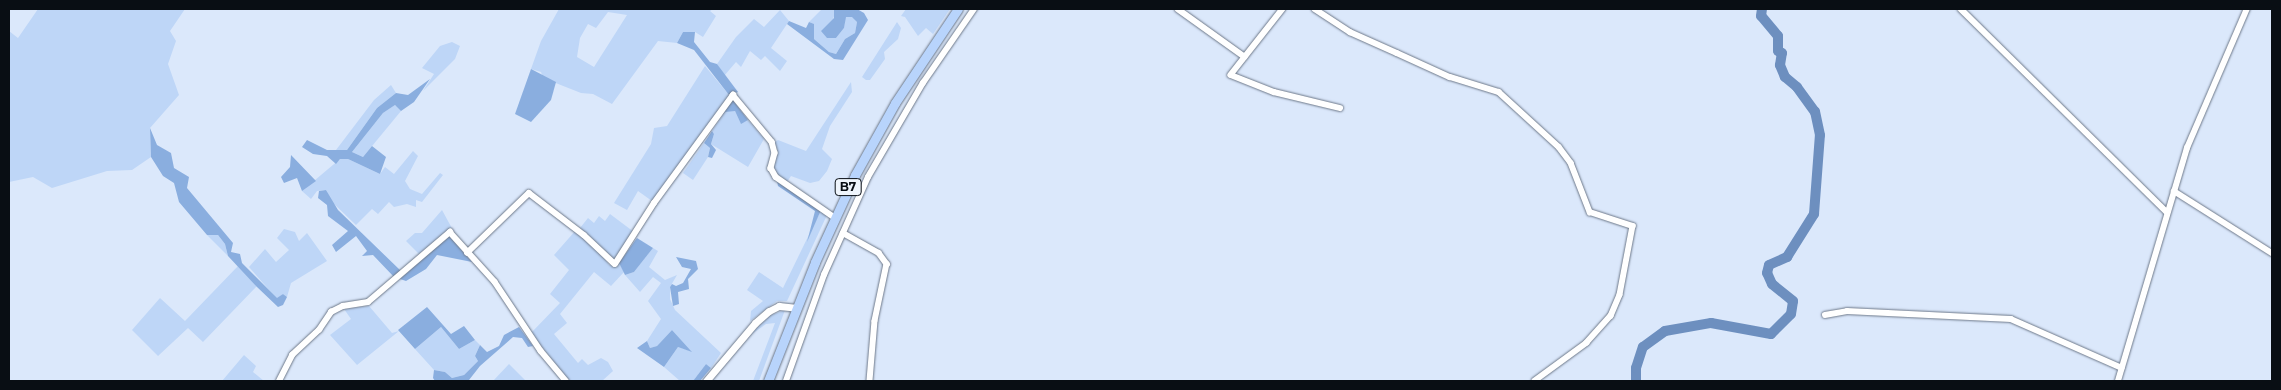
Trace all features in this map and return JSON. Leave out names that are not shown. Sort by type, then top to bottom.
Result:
[{"type":"highway","name":"B7","points":[[768,381],[834,217],[885,119],[958,9]]},
{"type":"street","points":[[786,381],[824,275],[868,176],[936,62],[974,9]]},
{"type":"street","points":[[1178,9],[1245,57]]},
{"type":"street","points":[[1282,9],[1232,76],[1274,92],[1340,108]]},
{"type":"street","points":[[1315,9],[1350,32],[1450,77],[1499,92],[1559,147],[1571,163],[1590,212],[1633,226],[1620,295],[1611,316],[1587,343],[1535,381]]},
{"type":"street","points":[[1961,9],[2167,212]]},
{"type":"street","points":[[2118,381],[2187,148],[2247,9]]},
{"type":"street","points":[[951,19],[962,27]]},
{"type":"street","points":[[467,253],[529,193],[584,234],[615,264],[633,242],[654,203],[733,95],[772,142],[775,153],[771,168],[776,177],[834,217]]},
{"type":"street","points":[[885,119],[899,125]]},
{"type":"street","points":[[2174,191],[2272,253]]},
{"type":"street","points":[[279,381],[292,355],[336,308],[368,302],[450,232],[495,282],[540,351],[566,381]]},
{"type":"street","points":[[843,233],[879,253],[887,264],[875,322],[870,381]]},
{"type":"street","points":[[706,381],[755,323],[769,311],[779,306],[797,308]]},
{"type":"street","points":[[1825,315],[1847,310],[2013,319],[2122,368]]},
{"type":"shaded area","points":[[38,9],[185,9],[170,31],[176,41],[168,64],[179,95],[150,128],[151,157],[132,170],[107,171],[52,188],[33,177],[9,182],[9,31],[18,38]]},
{"type":"shaded area","points":[[559,9],[713,9],[710,11],[716,16],[703,37],[695,32],[683,32],[677,43],[658,41],[612,104],[593,94],[581,93],[543,78],[541,72],[531,69],[541,41]],"holes":[[[608,12],[627,15],[594,67],[577,57],[580,38],[588,24],[596,28]]]},
{"type":"shaded area","points":[[822,9],[836,10],[827,38],[836,38],[844,28],[845,17],[852,16],[857,22],[855,33],[845,39],[836,54],[829,52],[814,39],[813,24],[809,22]]},
{"type":"shaded area","points":[[834,9],[857,9],[864,13],[868,20],[843,60],[834,59],[787,24],[789,21],[806,28],[809,22],[814,24],[814,39],[829,52],[836,54],[845,39],[855,33],[857,22],[852,17],[846,17],[844,28],[836,38],[827,38],[821,31],[834,18]]},
{"type":"shaded area","points":[[906,9],[950,9],[933,34],[926,28],[918,36],[905,17],[901,16]]},
{"type":"shaded area","points":[[780,10],[789,21],[771,48],[787,61],[780,71],[765,56],[761,60],[750,51],[741,67],[736,62],[724,76],[717,64],[736,37],[754,19],[764,27]]},
{"type":"shaded area","points":[[897,22],[901,28],[898,39],[884,52],[885,59],[870,80],[866,80],[862,77]]},
{"type":"shaded area","points":[[683,32],[695,32],[694,42],[710,62],[717,64],[738,92],[729,95],[694,50],[677,43]]},
{"type":"shaded area","points":[[452,42],[460,46],[455,59],[423,91],[434,74],[422,68],[440,46]]},
{"type":"shaded area","points":[[705,66],[729,95],[652,201],[638,191],[627,210],[614,203],[651,144],[654,128],[667,126]]},
{"type":"shaded area","points":[[531,69],[556,82],[551,100],[531,122],[515,114]]},
{"type":"shaded area","points":[[430,79],[414,102],[401,111],[395,105],[383,113],[352,152],[363,157],[372,146],[386,157],[380,174],[348,159],[340,159],[336,164],[327,156],[313,154],[302,147],[307,140],[327,150],[347,150],[377,108],[396,93],[408,95]]},
{"type":"shaded area","points":[[851,82],[852,92],[830,126],[822,149],[832,159],[827,171],[819,181],[810,183],[791,176],[787,182],[777,175],[774,169],[778,151],[775,142],[778,140],[806,151]]},
{"type":"shaded area","points":[[391,85],[396,93],[377,108],[347,150],[336,150],[374,100]]},
{"type":"shaded area","points":[[732,99],[748,120],[741,124],[735,111],[725,112],[720,117]]},
{"type":"shaded area","points":[[395,105],[401,111],[363,157],[352,152],[383,113]]},
{"type":"shaded area","points":[[735,111],[741,123],[748,120],[764,139],[748,167],[711,144],[714,134],[712,131],[725,112]]},
{"type":"shaded area","points":[[150,128],[157,145],[171,153],[174,168],[189,177],[187,188],[233,243],[231,252],[240,254],[242,263],[277,298],[283,294],[287,297],[283,305],[278,307],[257,287],[228,256],[225,244],[218,235],[207,235],[179,202],[174,183],[163,176],[151,157]]},
{"type":"shaded area","points":[[712,131],[714,134],[711,144],[716,150],[712,158],[708,157],[710,148],[704,143]]},
{"type":"shaded area","points":[[704,143],[710,148],[708,157],[693,180],[683,173]]},
{"type":"shaded area","points":[[413,151],[418,156],[405,181],[410,189],[422,194],[440,173],[443,175],[422,202],[416,200],[416,207],[407,204],[394,207],[389,202],[378,214],[372,209],[356,225],[331,201],[326,190],[317,191],[311,199],[302,191],[340,159],[348,159],[380,174],[385,167],[394,174]]},
{"type":"shaded area","points":[[291,155],[316,181],[302,191],[297,178],[284,183],[281,177],[290,167]]},
{"type":"shaded area","points":[[777,181],[821,210],[807,242],[815,211],[778,186]]},
{"type":"shaded area","points":[[326,190],[338,210],[401,271],[394,277],[373,255],[362,256],[367,251],[356,236],[336,252],[332,245],[348,231],[328,216],[327,205],[318,198],[319,191]]},
{"type":"shaded area","points":[[442,210],[454,232],[446,232],[419,254],[406,241],[415,233],[422,233]]},
{"type":"shaded area","points":[[821,210],[827,215],[787,301],[777,301],[750,321],[751,311],[763,301],[747,290],[759,272],[783,288]]},
{"type":"shaded area","points":[[610,214],[634,232],[615,260],[580,228],[588,218],[594,223],[599,216],[605,221]]},
{"type":"shaded area","points":[[284,229],[295,232],[299,241],[307,233],[327,261],[291,283],[287,297],[283,294],[277,299],[249,267],[265,249],[276,262],[289,250],[277,238]]},
{"type":"shaded area","points":[[576,230],[600,251],[609,265],[619,263],[624,272],[611,286],[594,272],[560,314],[567,323],[554,334],[578,363],[582,359],[588,365],[601,358],[608,362],[613,371],[602,381],[569,381],[531,333],[560,303],[550,294],[569,270],[554,255]]},
{"type":"shaded area","points":[[207,235],[218,235],[225,244],[228,256]]},
{"type":"shaded area","points":[[449,236],[472,262],[437,255],[426,269],[406,281],[400,279]]},
{"type":"shaded area","points":[[637,238],[653,248],[634,272],[625,275],[619,263]]},
{"type":"shaded area","points":[[653,248],[658,251],[649,267],[665,280],[677,275],[670,287],[670,299],[675,310],[721,353],[711,368],[706,364],[693,381],[680,381],[664,367],[678,347],[691,351],[672,330],[657,346],[650,348],[647,341],[661,319],[648,301],[661,283],[653,277],[640,292],[625,275],[634,272]]},
{"type":"shaded area","points":[[676,257],[696,261],[698,269],[688,279],[689,289],[678,292],[679,304],[673,306],[670,287],[672,284],[676,286],[683,283],[691,269],[682,267]]},
{"type":"shaded area","points":[[238,266],[257,286],[203,342],[188,328],[158,356],[132,330],[160,298],[185,321]]},
{"type":"shaded area","points":[[369,306],[392,333],[399,331],[357,365],[330,335],[351,319],[344,309]]},
{"type":"shaded area","points":[[427,307],[451,334],[464,326],[475,340],[459,349],[441,327],[415,349],[398,330]]},
{"type":"shaded area","points":[[785,310],[759,381],[753,381],[775,323],[766,324],[749,336],[769,316]]},
{"type":"shaded area","points":[[441,327],[459,349],[475,340],[480,345],[475,356],[478,361],[464,375],[452,378],[445,372],[434,370],[415,349]]},
{"type":"shaded area","points":[[519,327],[533,346],[528,347],[522,338],[513,337],[480,366],[469,380],[435,381],[433,378],[434,370],[445,372],[452,378],[464,375],[478,361],[475,356],[480,345],[487,352],[499,346],[504,335]]},
{"type":"shaded area","points":[[672,330],[692,352],[678,347],[664,367],[637,348],[647,341],[650,348],[657,346]]},
{"type":"shaded area","points":[[244,355],[256,366],[253,372],[264,381],[222,381]]},
{"type":"shaded area","points":[[509,364],[526,381],[493,381]]},
{"type":"shaded area","points":[[706,364],[711,368],[700,381],[693,381]]},
{"type":"waterway","points":[[1636,381],[1636,368],[1643,347],[1665,331],[1711,323],[1771,334],[1791,314],[1793,301],[1772,284],[1767,273],[1769,265],[1787,257],[1814,214],[1820,135],[1815,112],[1797,87],[1785,77],[1780,65],[1782,53],[1778,51],[1778,36],[1761,16],[1762,9]]}]
